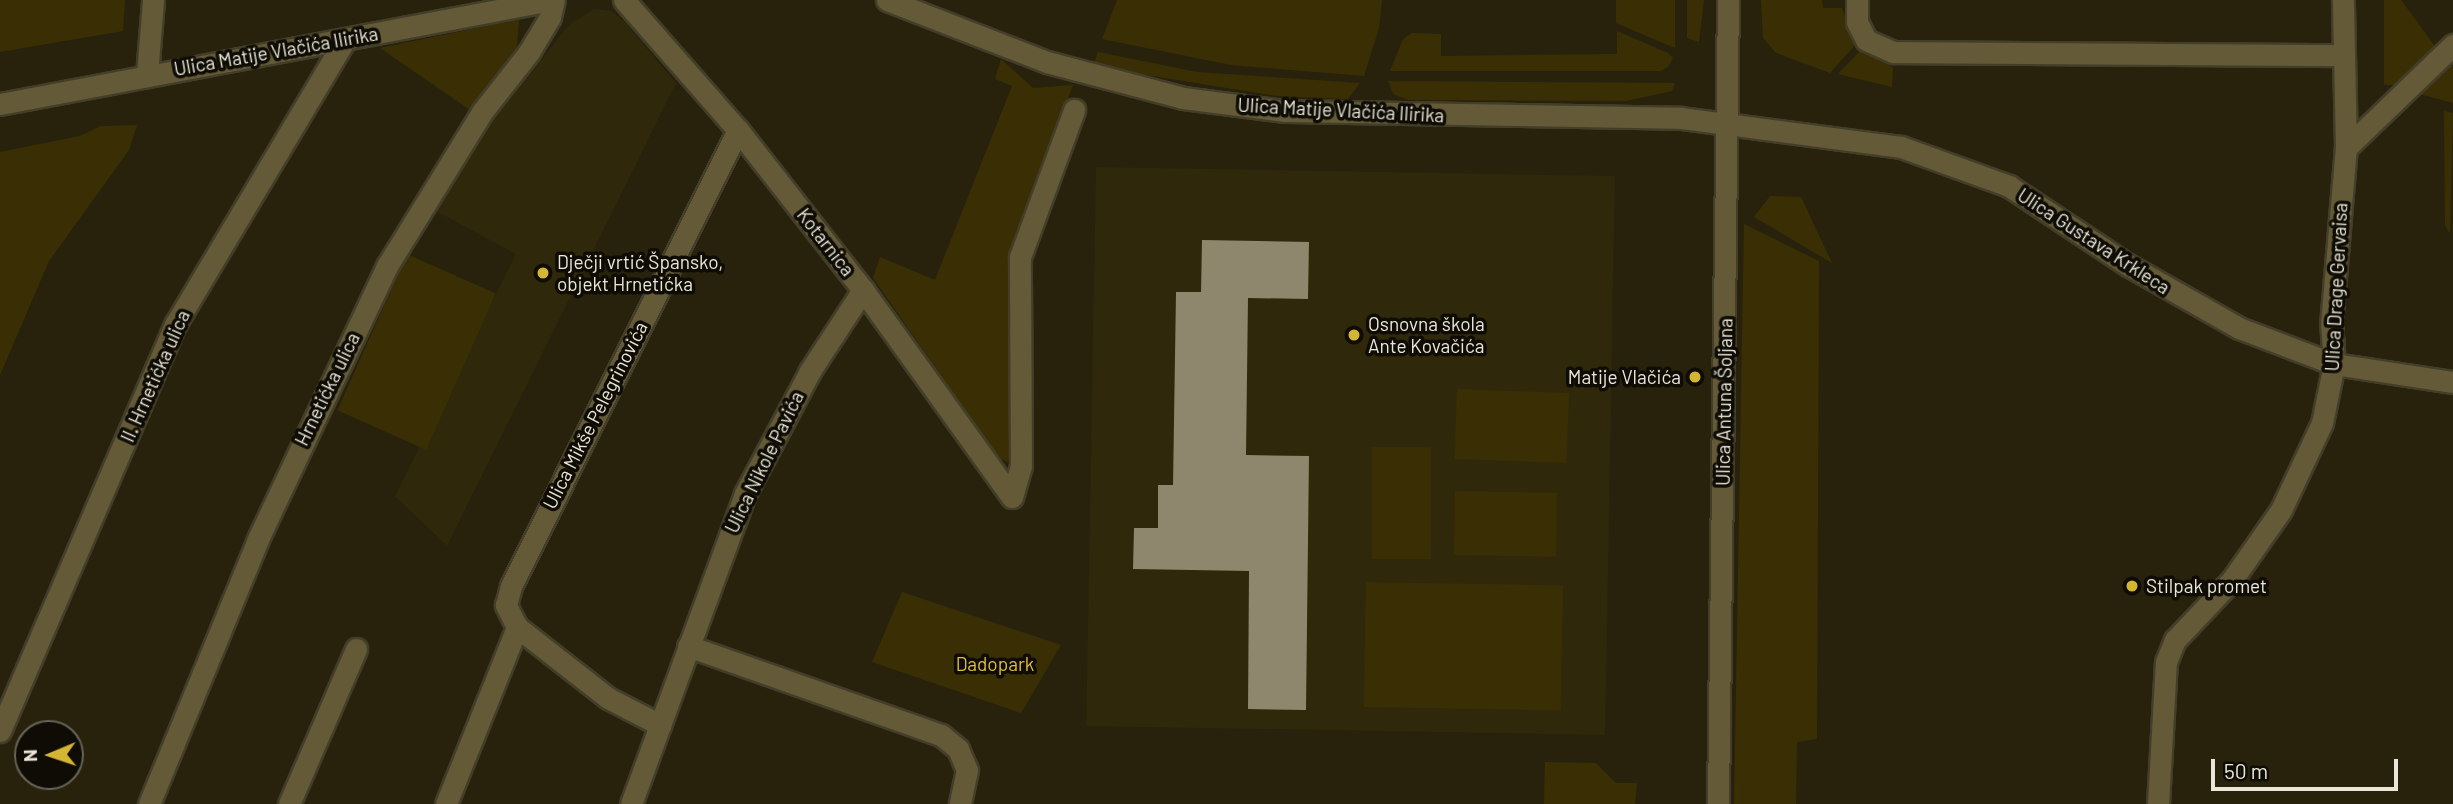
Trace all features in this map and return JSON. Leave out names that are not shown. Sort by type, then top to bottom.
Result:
[{"type":"street","points":[[147,75],[153,0]]},
{"type":"street","name":"Ulica Matije Vlačića Ilirika","points":[[0,104],[553,0]]},
{"type":"street","name":"Hrnetićka ulica","points":[[149,804],[258,539],[381,278],[482,112],[550,18],[553,0]]},
{"type":"street","name":"Kotarnica","points":[[624,0],[738,130],[863,290],[1012,497],[1021,466],[1020,257],[1074,110]]},
{"type":"street","name":"Ulica Matije Vlačića Ilirika","points":[[887,0],[1047,62],[1182,98],[1285,111],[1681,118],[1728,125]]},
{"type":"street","name":"Ulica Antuna Šoljana","points":[[1718,804],[1728,0]]},
{"type":"street","points":[[1857,0],[1857,22],[1866,40],[1893,52],[2340,55]]},
{"type":"street","name":"Ulica Drage Gervaisa","points":[[2158,804],[2166,662],[2175,640],[2232,580],[2281,510],[2322,423],[2334,364],[2331,324],[2346,148],[2340,55],[2343,0]]},
{"type":"street","name":"II. Hrnetićka ulica","points":[[0,732],[176,323],[345,40]]},
{"type":"street","points":[[2346,148],[2453,45]]},
{"type":"street","name":"Ulica Gustava Krkleca","points":[[1728,125],[1840,135],[1961,165],[2008,186],[2183,299],[2239,328],[2334,364],[2453,382]]},
{"type":"street","name":"Ulica Mikše Pelegrinovića","points":[[517,627],[506,605],[511,586],[738,130]]},
{"type":"street","name":"Ulica Nikole Pavića","points":[[631,804],[688,646],[761,463],[810,371],[863,290]]},
{"type":"street","points":[[446,804],[517,627],[608,698],[660,724]]},
{"type":"street","points":[[688,646],[950,740],[967,770],[960,804]]},
{"type":"street","points":[[289,804],[356,649]]},
{"type":"shaded area","name":"Dječji vrtić Špansko, objekt Hrnetićka","points":[[594,9],[611,11],[624,21],[676,83],[447,546],[395,496],[516,254],[432,209],[483,133],[569,25]]},
{"type":"shaded area","name":"Osnovna škola Ante Kovačića","points":[[1096,167],[1615,176],[1605,735],[1086,726]]},
{"type":"green space","points":[[0,0],[125,0],[123,31],[0,52]]},
{"type":"green space","points":[[1117,0],[1382,0],[1379,28],[1364,76],[1231,65],[1102,39]]},
{"type":"green space","points":[[1616,0],[1675,0],[1675,48],[1616,23]]},
{"type":"green space","points":[[1687,0],[1704,0],[1699,42],[1687,38]]},
{"type":"green space","points":[[1761,0],[1822,0],[1823,8],[1842,8],[1855,45],[1830,73],[1776,53],[1763,38]]},
{"type":"green space","points":[[2384,0],[2401,0],[2437,49],[2402,85],[2384,85]]},
{"type":"green space","points":[[519,19],[517,47],[470,110],[380,48]]},
{"type":"green space","points":[[1617,31],[1668,53],[1673,58],[1668,67],[1661,71],[1390,71],[1403,39],[1412,33],[1441,34],[1441,56],[1617,54]]},
{"type":"green space","points":[[1860,51],[1893,67],[1892,87],[1838,74]]},
{"type":"green space","points":[[1098,52],[1197,72],[1360,83],[1348,99],[1277,96],[1115,70],[1094,64]]},
{"type":"green space","points":[[1001,59],[1033,88],[1073,85],[1018,236],[1010,463],[998,458],[873,278],[880,257],[935,280],[1012,86],[995,79]]},
{"type":"green space","points":[[2447,60],[2453,67],[2453,103],[2416,93]]},
{"type":"green space","points":[[1388,81],[1675,83],[1672,91],[1626,101],[1408,100],[1393,94]]},
{"type":"green space","points":[[2444,111],[2453,113],[2450,233],[2445,226]]},
{"type":"green space","points":[[137,125],[129,150],[49,261],[0,375],[0,152],[80,136],[101,126]]},
{"type":"green space","points":[[1770,196],[1801,197],[1832,263],[1754,217]]},
{"type":"green space","points":[[1744,224],[1819,261],[1817,739],[1797,742],[1796,804],[1734,804]]},
{"type":"green space","points":[[407,254],[496,293],[426,450],[337,410]]},
{"type":"green space","points":[[1457,389],[1569,393],[1566,463],[1455,459]]},
{"type":"green space","points":[[1372,447],[1431,447],[1431,559],[1372,559]]},
{"type":"green space","points":[[1455,491],[1557,493],[1556,557],[1454,555]]},
{"type":"green space","points":[[1366,582],[1563,585],[1561,710],[1364,707]]},
{"type":"green space","name":"Dadopark","points":[[902,592],[1061,645],[1021,713],[872,662]]},
{"type":"green space","points":[[1545,762],[1596,763],[1616,783],[1637,783],[1635,804],[1544,804]]},
{"type":"building","points":[[1202,240],[1309,242],[1308,299],[1248,298],[1246,455],[1309,456],[1306,710],[1248,709],[1249,571],[1133,569],[1134,528],[1158,528],[1158,485],[1173,485],[1176,292],[1201,292]]},
{"type":"place","name":"Dječji vrtić Špansko, objekt Hrnetićka","points":[[543,273]]},
{"type":"place","name":"Osnovna škola Ante Kovačića","points":[[1354,335]]},
{"type":"place","name":"Matije Vlačića","points":[[1695,377]]},
{"type":"place","name":"Stilpak promet","points":[[2132,586]]}]
